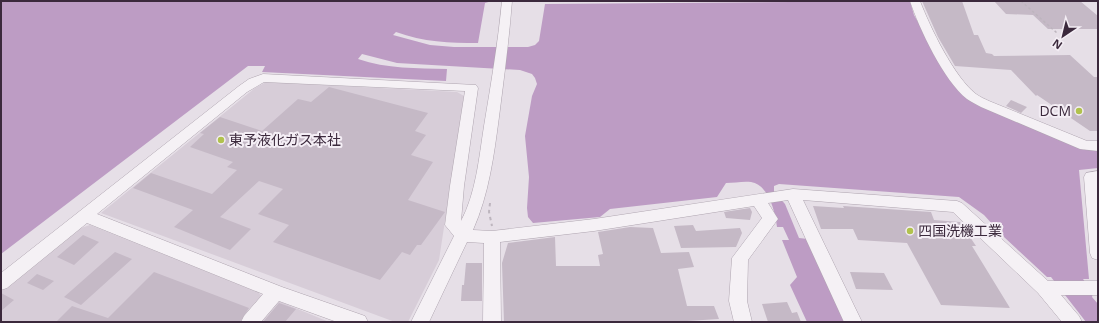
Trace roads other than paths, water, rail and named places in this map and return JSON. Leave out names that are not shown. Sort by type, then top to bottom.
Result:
[{"type":"street","points":[[420,322],[471,217],[480,192],[504,44],[507,1]]},
{"type":"street","points":[[915,1],[922,21],[953,76],[971,96],[985,104],[1085,146],[1098,146]]},
{"type":"street","points":[[1,283],[243,89],[253,82],[264,78],[472,88],[457,186],[453,225],[462,235],[492,237],[594,225],[793,194],[957,207],[1044,288],[1073,322]]},
{"type":"street","points":[[1098,176],[1091,177],[1098,252]]},
{"type":"street","points":[[793,194],[853,322]]},
{"type":"street","points":[[743,322],[738,301],[740,258],[770,219],[758,200]]},
{"type":"street","points":[[85,216],[276,292],[359,322]]},
{"type":"street","points":[[492,237],[492,322]]},
{"type":"street","points":[[1044,288],[1098,288]]},
{"type":"street","points":[[250,322],[276,292]]},
{"type":"place","name":"DCM","points":[[1079,111]]},
{"type":"place","name":"東予液化ガス本社","points":[[221,140]]},
{"type":"place","name":"四国洗機工業","points":[[910,231]]}]
